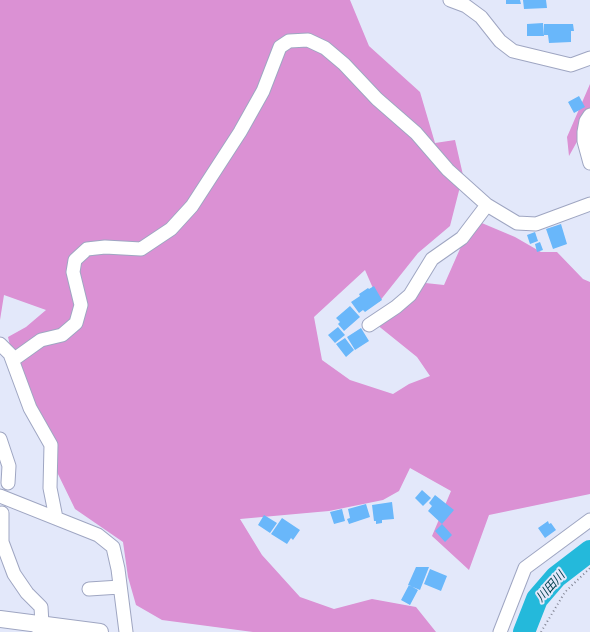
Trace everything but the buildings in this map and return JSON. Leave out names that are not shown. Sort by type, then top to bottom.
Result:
[{"type":"main road","points":[[0,619],[40,628],[100,632]]},
{"type":"street","points":[[450,0],[466,6],[481,17],[500,41],[513,51],[571,64],[590,58]]},
{"type":"street","points":[[13,360],[41,340],[62,335],[76,323],[81,305],[73,272],[75,260],[87,249],[105,247],[141,249],[171,229],[192,206],[240,132],[263,90],[280,47],[289,41],[308,40],[325,48],[344,64],[377,99],[416,133],[448,170],[487,205],[517,223],[536,224],[590,204]]},
{"type":"street","points":[[590,115],[586,121],[584,141],[590,163]]},
{"type":"street","points":[[369,325],[396,307],[410,295],[432,259],[462,238],[487,205]]},
{"type":"street","points":[[0,344],[10,354],[30,408],[51,445],[50,488],[56,518]]},
{"type":"street","points":[[0,439],[9,466],[8,483]]},
{"type":"street","points":[[0,496],[98,535],[113,547],[118,569],[126,632]]},
{"type":"street","points":[[2,513],[2,542],[14,574],[27,593],[41,607],[40,628]]},
{"type":"street","points":[[500,632],[525,568],[590,520]]},
{"type":"street","points":[[89,589],[120,591]]},
{"type":"path","points":[[541,632],[565,592],[590,568]]},
{"type":"shaded area","points":[[0,0],[350,0],[369,46],[420,92],[435,143],[455,140],[463,175],[450,226],[418,253],[379,302],[365,270],[314,317],[322,360],[350,380],[393,394],[409,384],[430,376],[417,357],[376,324],[416,282],[444,285],[463,242],[477,221],[515,237],[541,252],[557,252],[583,279],[590,282],[590,494],[489,515],[469,570],[432,536],[451,491],[410,468],[399,491],[383,500],[329,511],[240,519],[262,555],[300,597],[334,609],[372,599],[416,607],[436,632],[253,632],[162,620],[136,605],[128,577],[123,542],[75,509],[56,470],[18,380],[8,337],[26,327],[46,310],[4,295],[0,320]]},
{"type":"shaded area","points":[[590,84],[590,122],[588,122],[569,156],[567,137]]},
{"type":"waterway","name":"川田川","points":[[524,632],[537,599],[556,577],[590,551]]}]
